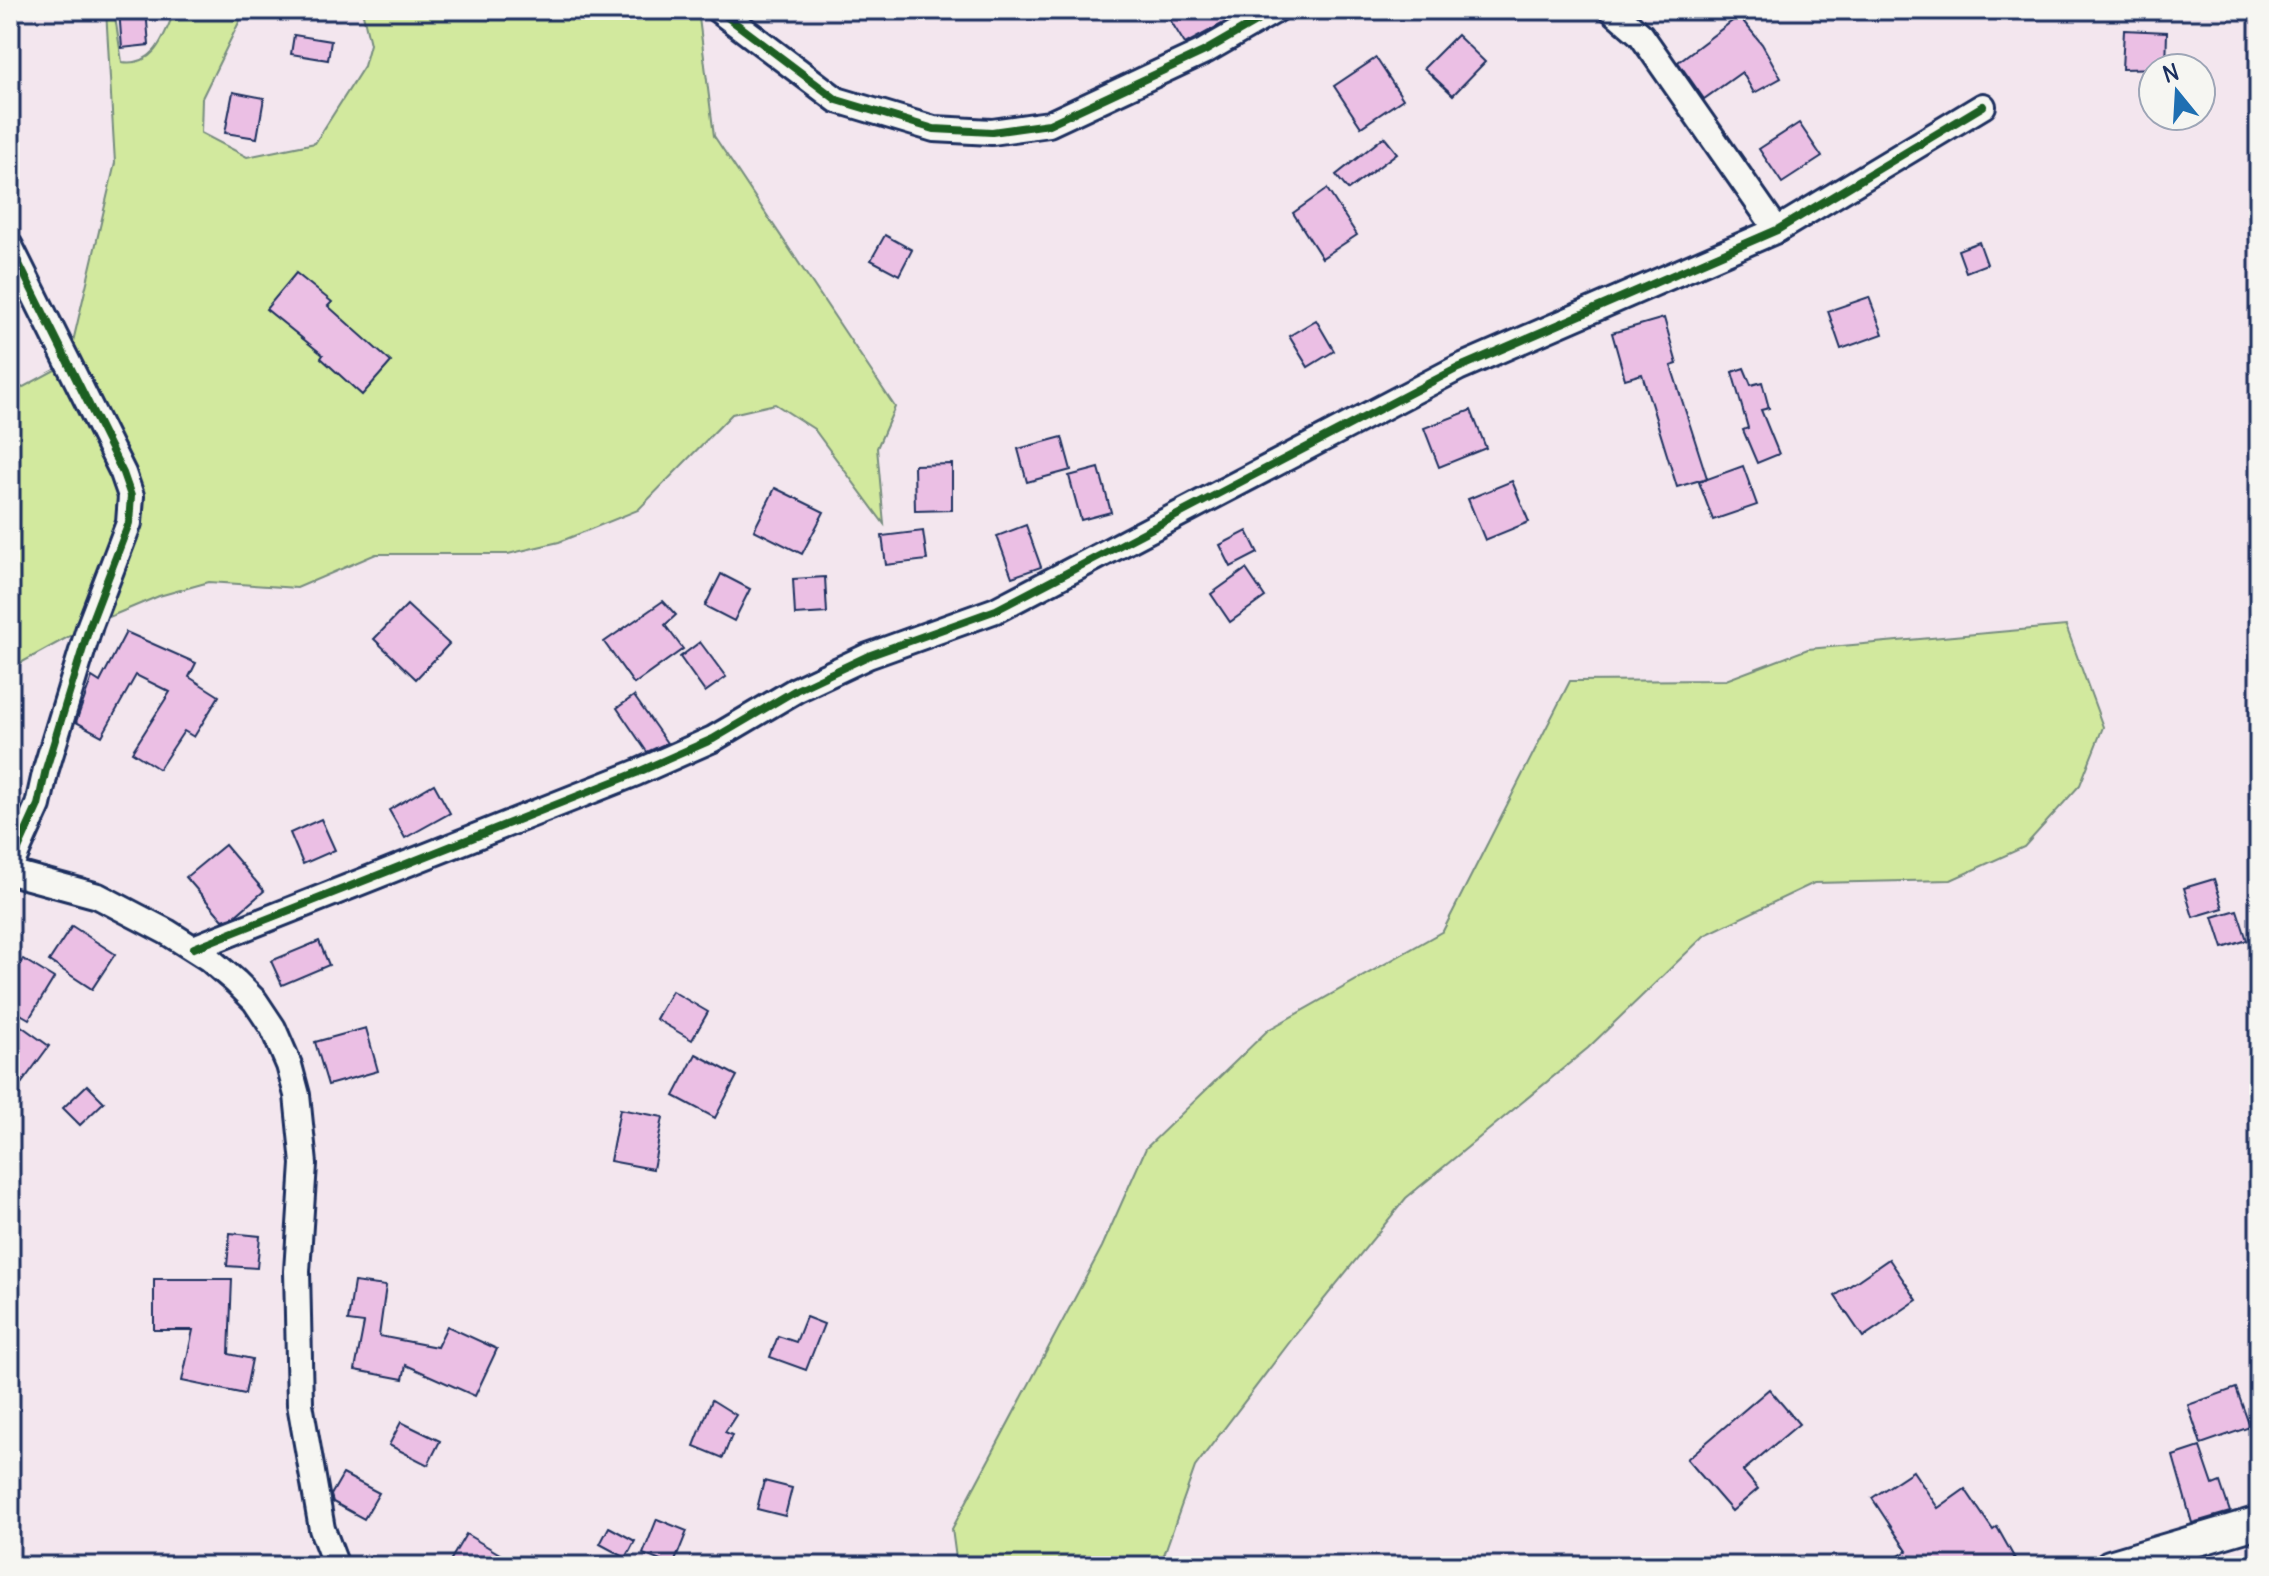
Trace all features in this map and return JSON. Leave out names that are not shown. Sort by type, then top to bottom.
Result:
[{"type":"street","points":[[718,10],[837,100],[934,129],[992,132],[1049,124],[1205,51],[1276,10]]},
{"type":"street","points":[[1612,10],[1641,35],[1777,230]]},
{"type":"street","points":[[194,948],[713,739],[796,690],[868,656],[996,610],[1458,368],[1777,230],[1983,106]]},
{"type":"street","points":[[10,246],[123,473],[131,496],[129,523],[90,625],[38,805],[10,870],[98,896],[194,948],[255,1001],[273,1028],[289,1065],[297,1095],[304,1176],[297,1271],[300,1404],[322,1529],[336,1566]]},
{"type":"street","points":[[2110,1566],[2259,1522]]},
{"type":"green space","points":[[106,10],[114,10],[122,62],[134,62],[143,60],[157,47],[175,10],[245,10],[202,98],[201,133],[247,157],[315,143],[364,66],[370,44],[362,10],[698,10],[714,136],[895,407],[877,448],[884,524],[814,429],[775,404],[732,414],[638,510],[559,542],[508,554],[376,554],[297,588],[209,582],[159,596],[90,625],[15,666],[10,674],[10,394],[68,363],[115,163]]},
{"type":"green space","points":[[2066,626],[2103,727],[2080,785],[2024,847],[1951,880],[1814,883],[1705,935],[1588,1048],[1406,1198],[1295,1335],[1195,1467],[1160,1566],[957,1566],[952,1529],[1102,1247],[1146,1148],[1268,1030],[1443,931],[1570,681],[1726,680],[1808,649]]},
{"type":"building","points":[[119,10],[146,10],[149,45],[122,48]]},
{"type":"building","points":[[1164,10],[1230,10],[1235,17],[1185,44]]},
{"type":"building","points":[[1739,16],[1762,44],[1781,78],[1754,93],[1742,72],[1704,99],[1678,62]]},
{"type":"building","points":[[2124,30],[2167,32],[2166,52],[2137,52],[2137,69],[2122,69]]},
{"type":"building","points":[[294,35],[331,41],[328,60],[291,54]]},
{"type":"building","points":[[1457,35],[1485,62],[1453,95],[1424,68]]},
{"type":"building","points":[[1376,58],[1403,99],[1361,127],[1334,86]]},
{"type":"building","points":[[233,92],[264,98],[257,138],[225,133]]},
{"type":"building","points":[[1799,123],[1822,157],[1782,183],[1759,149]]},
{"type":"building","points":[[1384,137],[1397,153],[1348,190],[1336,175]]},
{"type":"building","points":[[1327,189],[1357,235],[1322,258],[1293,213]]},
{"type":"building","points":[[885,235],[912,250],[899,275],[871,260]]},
{"type":"building","points":[[1979,242],[1987,264],[1966,272],[1958,250]]},
{"type":"building","points":[[296,273],[332,302],[328,306],[391,362],[362,395],[321,358],[323,355],[266,309]]},
{"type":"building","points":[[1869,297],[1883,334],[1841,349],[1828,311]]},
{"type":"building","points":[[1664,318],[1677,364],[1671,366],[1707,478],[1677,487],[1642,374],[1625,379],[1612,333]]},
{"type":"building","points":[[1316,320],[1334,351],[1308,367],[1289,336]]},
{"type":"building","points":[[1744,368],[1751,385],[1762,382],[1769,408],[1761,410],[1779,454],[1757,463],[1743,430],[1748,428],[1732,372]]},
{"type":"building","points":[[1471,410],[1486,448],[1439,467],[1424,428]]},
{"type":"building","points":[[1062,437],[1071,470],[1027,482],[1018,449]]},
{"type":"building","points":[[952,464],[952,510],[915,511],[914,465]]},
{"type":"building","points":[[1743,466],[1757,505],[1713,520],[1699,482]]},
{"type":"building","points":[[1099,468],[1111,512],[1081,520],[1069,476]]},
{"type":"building","points":[[1512,481],[1529,522],[1485,540],[1468,499]]},
{"type":"building","points":[[775,488],[824,512],[802,554],[754,530]]},
{"type":"building","points":[[1026,525],[1041,567],[1012,577],[997,536]]},
{"type":"building","points":[[923,531],[927,560],[886,565],[882,536]]},
{"type":"building","points":[[1247,531],[1258,553],[1231,567],[1220,545]]},
{"type":"building","points":[[1246,569],[1265,597],[1230,622],[1211,594]]},
{"type":"building","points":[[721,574],[750,589],[734,621],[705,606]]},
{"type":"building","points":[[825,577],[827,613],[795,615],[793,579]]},
{"type":"building","points":[[663,601],[676,615],[665,625],[683,649],[634,684],[604,642]]},
{"type":"building","points":[[407,605],[449,644],[416,679],[374,639]]},
{"type":"building","points":[[126,632],[196,663],[189,677],[219,696],[194,737],[184,731],[159,769],[132,752],[170,692],[136,675],[102,736],[76,722],[92,677],[100,682]]},
{"type":"building","points":[[700,642],[726,677],[705,692],[680,657]]},
{"type":"building","points":[[634,696],[667,743],[647,752],[617,708]]},
{"type":"building","points":[[434,784],[450,813],[405,838],[389,810]]},
{"type":"building","points":[[321,819],[335,850],[303,864],[290,833]]},
{"type":"building","points":[[225,845],[264,891],[235,916],[223,920],[186,877]]},
{"type":"building","points":[[2214,879],[2223,908],[2193,917],[2184,888]]},
{"type":"building","points":[[2237,910],[2247,940],[2223,948],[2213,917]]},
{"type":"building","points":[[72,926],[115,954],[92,989],[49,961]]},
{"type":"building","points":[[319,941],[329,965],[282,985],[271,961]]},
{"type":"building","points":[[23,959],[54,978],[29,1019],[10,1008],[10,980]]},
{"type":"building","points":[[672,991],[708,1012],[692,1040],[656,1019]]},
{"type":"building","points":[[10,1018],[49,1046],[10,1099]]},
{"type":"building","points":[[366,1028],[378,1071],[328,1085],[315,1042]]},
{"type":"building","points":[[696,1054],[737,1076],[715,1118],[674,1096]]},
{"type":"building","points":[[87,1085],[104,1102],[80,1125],[63,1108]]},
{"type":"building","points":[[620,1109],[663,1117],[653,1169],[610,1161]]},
{"type":"building","points":[[230,1233],[260,1236],[257,1268],[227,1266]]},
{"type":"building","points":[[1889,1259],[1917,1300],[1863,1337],[1835,1296]]},
{"type":"building","points":[[154,1279],[232,1279],[229,1354],[252,1359],[245,1394],[182,1381],[193,1330],[154,1330]]},
{"type":"building","points":[[354,1282],[386,1286],[379,1336],[437,1347],[447,1326],[497,1349],[475,1396],[406,1365],[403,1379],[355,1370],[364,1323],[348,1321]]},
{"type":"building","points":[[806,1317],[824,1324],[806,1370],[770,1357],[778,1336],[796,1342]]},
{"type":"building","points":[[2236,1388],[2250,1427],[2201,1444],[2188,1405]]},
{"type":"building","points":[[1769,1389],[1799,1424],[1743,1471],[1758,1489],[1732,1511],[1687,1459]]},
{"type":"building","points":[[712,1400],[736,1415],[725,1432],[732,1435],[723,1458],[694,1446]]},
{"type":"building","points":[[401,1422],[440,1441],[428,1465],[389,1445]]},
{"type":"building","points":[[2200,1447],[2213,1485],[2220,1482],[2230,1512],[2192,1523],[2173,1456]]},
{"type":"building","points":[[1913,1471],[1938,1508],[1965,1489],[1993,1530],[1997,1527],[2015,1559],[2004,1566],[1882,1566],[1907,1551],[1872,1498]]},
{"type":"building","points":[[343,1474],[379,1493],[364,1519],[333,1502],[331,1495]]},
{"type":"building","points":[[764,1481],[792,1488],[785,1516],[757,1509]]},
{"type":"building","points":[[657,1519],[687,1531],[673,1566],[643,1554]]},
{"type":"building","points":[[609,1527],[635,1541],[626,1558],[600,1544]]},
{"type":"building","points":[[466,1534],[520,1566],[447,1566]]},
{"type":"cycle path","points":[[718,10],[837,100],[934,129],[992,132],[1049,124],[1205,51],[1276,10]]},
{"type":"cycle path","points":[[194,948],[636,773],[713,739],[796,690],[868,656],[996,610],[1458,368],[1777,230],[1983,106]]},
{"type":"cycle path","points":[[10,246],[123,473],[131,496],[129,523],[90,625],[38,805],[10,867]]}]
